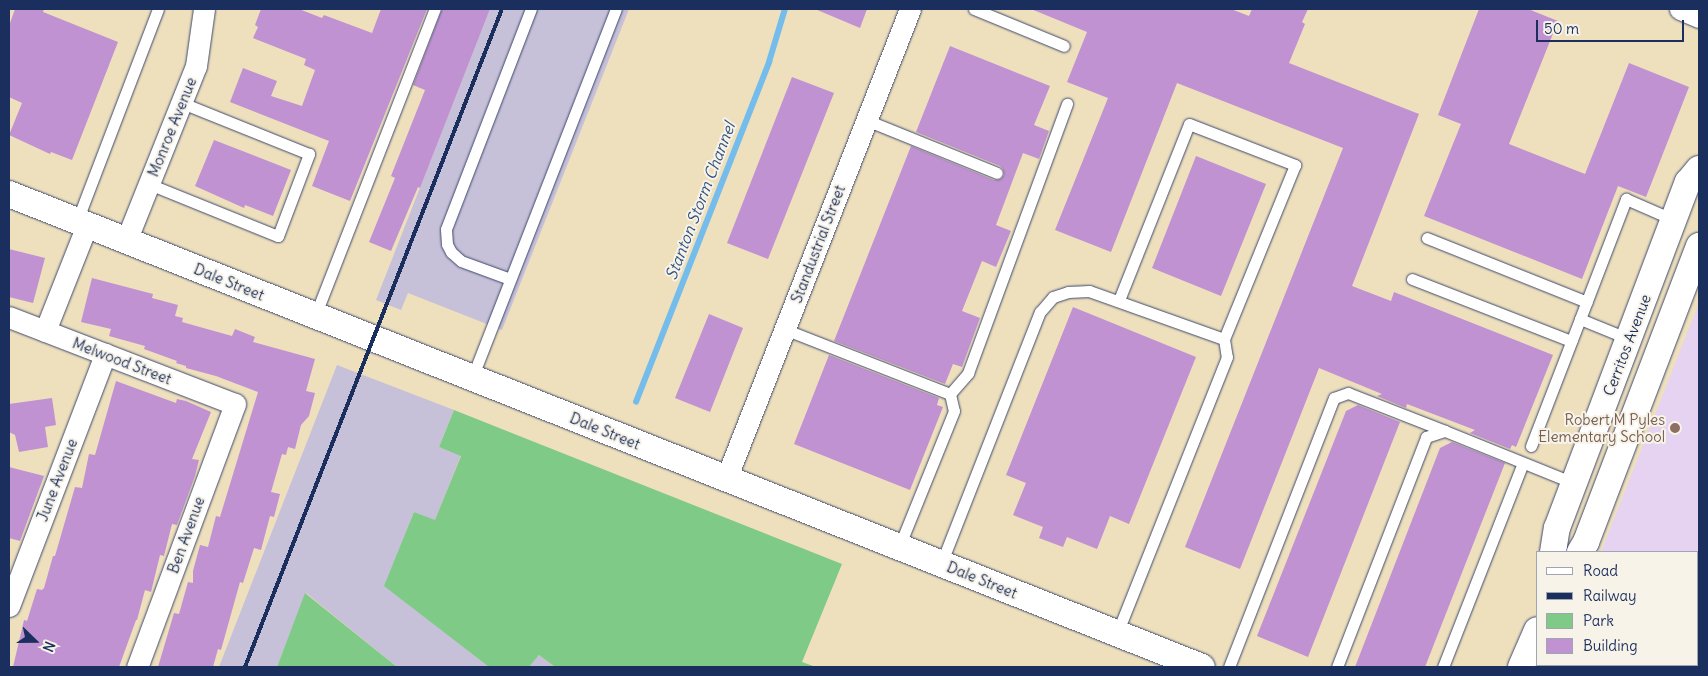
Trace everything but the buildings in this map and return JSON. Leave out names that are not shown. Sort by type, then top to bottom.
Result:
[{"type":"street","name":"Monroe Avenue","points":[[126,241],[196,66],[204,9]]},
{"type":"street","name":"Standustrial Street","points":[[726,479],[910,9]]},
{"type":"street","points":[[1680,9],[1699,16]]},
{"type":"street","name":"Cerritos Avenue","points":[[1554,551],[1557,528],[1688,182],[1699,169]]},
{"type":"street","name":"Dale Street","points":[[9,194],[1202,667]]},
{"type":"street","points":[[45,331],[82,223]]},
{"type":"street","points":[[1581,551],[1586,542],[1699,246]]},
{"type":"street","name":"Melwood Street","points":[[9,317],[235,404]]},
{"type":"street","name":"June Avenue","points":[[9,606],[105,354]]},
{"type":"street","name":"Ben Avenue","points":[[137,667],[235,404]]},
{"type":"street","points":[[1521,667],[1536,632]]},
{"type":"lane","points":[[82,223],[158,9]]},
{"type":"lane","points":[[315,316],[436,9]]},
{"type":"lane","points":[[510,279],[461,261],[451,252],[447,244],[446,229],[531,9]]},
{"type":"lane","points":[[472,378],[616,9]]},
{"type":"lane","points":[[974,9],[1064,46]]},
{"type":"lane","points":[[149,184],[278,236],[310,154],[182,103]]},
{"type":"lane","points":[[950,394],[968,373],[1067,104]]},
{"type":"lane","points":[[866,120],[997,173]]},
{"type":"lane","points":[[1117,634],[1228,357],[1224,340],[1295,164],[1188,124],[1119,300]]},
{"type":"lane","points":[[1531,446],[1626,200],[1674,220]]},
{"type":"lane","points":[[1427,238],[1587,302]]},
{"type":"lane","points":[[1412,279],[1571,341]]},
{"type":"lane","points":[[941,564],[1040,312],[1053,297],[1068,292],[1089,291],[1119,300],[1224,340]]},
{"type":"lane","points":[[1580,319],[1629,339]]},
{"type":"lane","points":[[784,329],[950,394]]},
{"type":"lane","points":[[1229,667],[1334,398],[1348,393],[1574,483]]},
{"type":"lane","points":[[900,547],[954,411],[950,394]]},
{"type":"lane","points":[[1338,667],[1426,437],[1445,431]]},
{"type":"lane","points":[[1443,667],[1523,463]]},
{"type":"shaded area","points":[[490,9],[629,9],[502,330],[408,293],[401,310],[376,300]]},
{"type":"shaded area","name":"Robert M Pyles Elementary School","points":[[1699,303],[1699,667],[1555,667],[1698,666],[1698,551],[1601,551]]},
{"type":"shaded area","points":[[337,365],[454,410],[439,447],[461,455],[435,521],[414,512],[385,586],[489,667],[397,667],[306,593],[277,667],[219,667]]},
{"type":"shaded area","points":[[539,655],[555,667],[529,667]]},
{"type":"green space","points":[[454,410],[842,564],[802,662],[816,667],[555,667],[539,655],[529,667],[489,667],[384,586],[414,512],[435,520],[461,456],[439,447]]},
{"type":"green space","points":[[305,593],[397,667],[277,667]]},
{"type":"waterway","name":"Stanton Storm Channel","points":[[636,402],[769,62],[785,9]]},
{"type":"railway","points":[[245,667],[502,9]]},
{"type":"place","name":"Robert M Pyles Elementary School","points":[[1675,428]]}]
